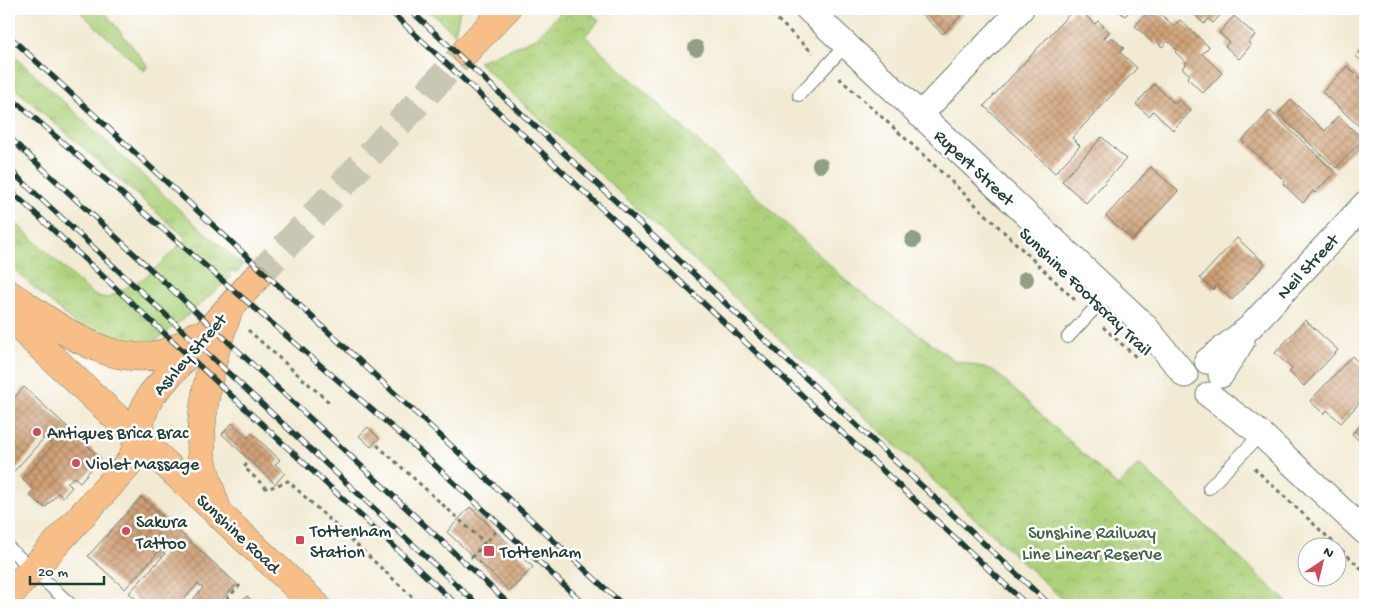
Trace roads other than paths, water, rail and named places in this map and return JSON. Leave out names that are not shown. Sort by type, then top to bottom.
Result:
[{"type":"main road","points":[[466,51],[506,9]]},
{"type":"main road","name":"Ashley Street","points":[[9,595],[126,466],[135,453],[139,438],[140,421],[152,394],[236,314],[256,278]]},
{"type":"main road","points":[[9,294],[60,328],[98,349],[114,354],[132,356],[152,356],[175,349],[236,314]]},
{"type":"main road","points":[[219,514],[204,470],[201,442],[208,383],[221,330],[236,314]]},
{"type":"main road","name":"Sunshine Road","points":[[9,317],[316,605]]},
{"type":"street","name":"Rupert Street","points":[[808,9],[1109,293],[1144,325],[1207,375],[1259,432],[1365,532]]},
{"type":"street","points":[[920,115],[1021,9]]},
{"type":"street","name":"Neil Street","points":[[1207,375],[1365,204]]},
{"type":"lane","points":[[799,95],[846,45]]},
{"type":"lane","points":[[1068,337],[1109,293]]},
{"type":"lane","points":[[1210,488],[1240,456],[1259,432]]},
{"type":"lane","points":[[9,548],[71,605]]},
{"type":"tunnel","points":[[256,278],[466,51]]},
{"type":"railway","points":[[388,9],[1027,605]]},
{"type":"railway","points":[[409,9],[1050,605]]},
{"type":"railway","points":[[9,36],[623,605]]},
{"type":"railway","points":[[9,96],[414,446],[585,605]]},
{"type":"railway","points":[[9,137],[510,605]]},
{"type":"railway","points":[[9,169],[478,605]]},
{"type":"railway","points":[[9,189],[457,605]]},
{"type":"place","name":"Antiques Brica Brac","points":[[37,432]]},
{"type":"place","name":"Violet Massage","points":[[76,463]]},
{"type":"place","name":"Sakura Tattoo","points":[[126,531]]},
{"type":"place","name":"Tottenham Station","points":[[300,540]]},
{"type":"place","name":"Tottenham","points":[[489,551]]},
{"type":"park label","name":"Sunshine Railway Line Linear Reserve","points":[[1092,542]]}]
